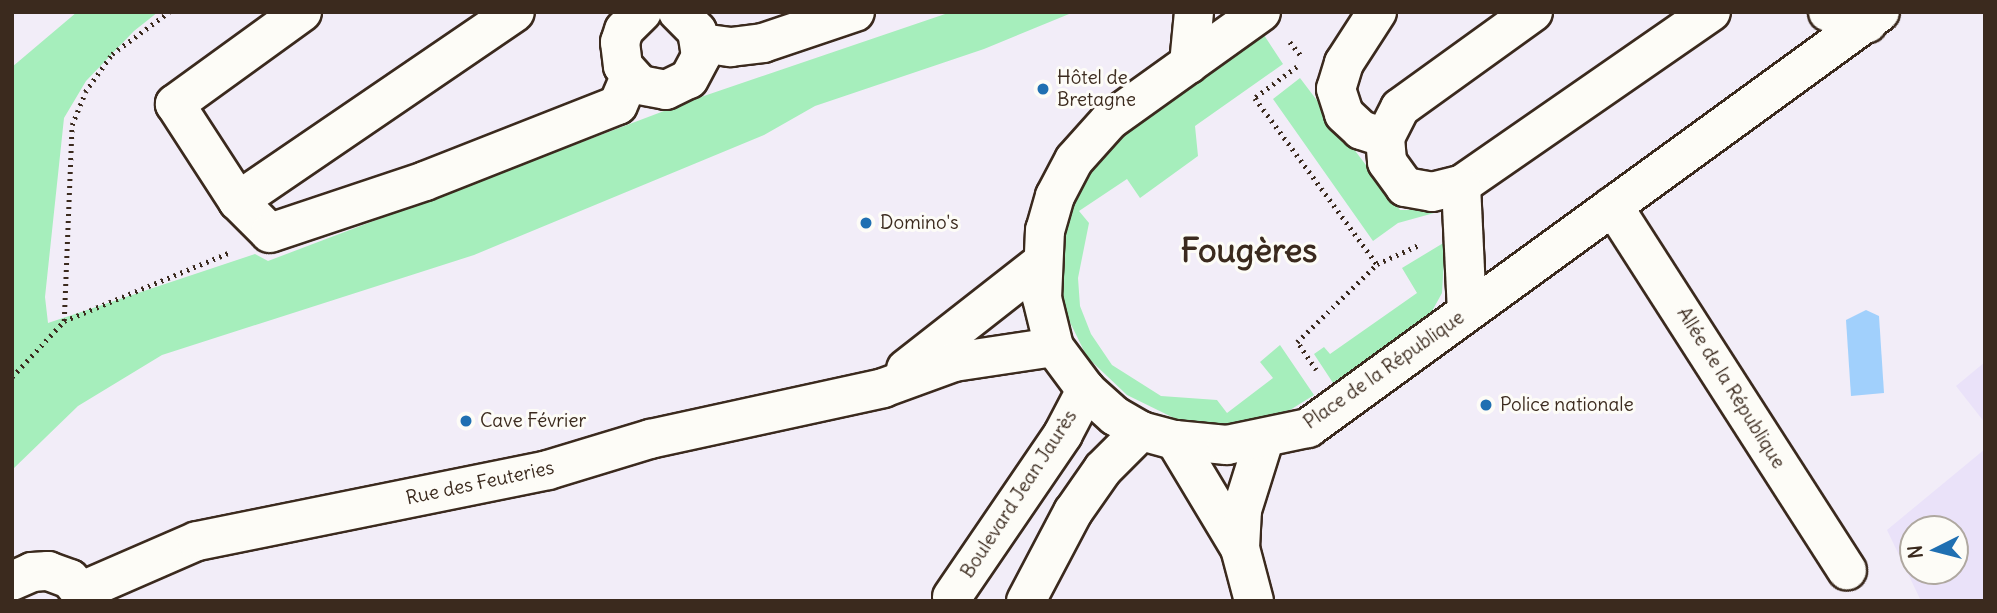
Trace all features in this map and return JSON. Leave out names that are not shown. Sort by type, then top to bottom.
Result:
[{"type":"main road","points":[[302,12],[175,104],[238,201],[271,233],[425,181],[618,105],[630,77]]},
{"type":"main road","points":[[238,201],[515,12]]},
{"type":"main road","points":[[642,12],[624,30],[620,42],[623,66],[630,77],[653,89],[678,86],[697,68],[701,43],[689,20],[678,12]]},
{"type":"main road","points":[[701,43],[732,47],[764,43],[855,12]]},
{"type":"main road","points":[[1189,64],[1195,12]]},
{"type":"main road","points":[[1240,548],[1158,436],[1086,390],[1054,347],[1042,298],[1041,263],[1055,196],[1074,159],[1109,121],[1261,12]]},
{"type":"main road","points":[[1377,12],[1344,63],[1336,89],[1344,114],[1361,130],[1385,138]]},
{"type":"main road","points":[[1533,12],[1400,108],[1385,138],[1387,162],[1405,187],[1432,192],[1461,185],[1711,12]]},
{"type":"main road","points":[[1828,12],[1873,18]]},
{"type":"main road","name":"Place de la République","points":[[1158,436],[1227,445],[1265,440],[1308,428],[1873,18]]},
{"type":"main road","points":[[1461,185],[1467,311]]},
{"type":"main road","name":"Allée de la République","points":[[1613,206],[1847,570]]},
{"type":"main road","name":"Rue des Feuteries","points":[[883,388],[1041,263]]},
{"type":"main road","name":"Rue des Feuteries","points":[[85,596],[197,541],[548,470],[650,439],[883,388],[954,362],[1054,347]]},
{"type":"main road","name":"Boulevard Jean Jaurès","points":[[961,599],[1063,434],[1086,390]]},
{"type":"main road","points":[[1026,601],[1073,512],[1103,469],[1158,436]]},
{"type":"main road","points":[[1254,601],[1240,548],[1242,510],[1265,440]]},
{"type":"main road","points":[[12,581],[32,572],[48,571],[71,579],[85,596]]},
{"type":"path","points":[[64,321],[72,125],[85,92],[112,54],[169,12]]},
{"type":"path","points":[[12,377],[64,321],[271,233]]},
{"type":"path","points":[[1341,405],[1297,342],[1377,264]]},
{"type":"shaded area","points":[[1985,362],[1985,423],[1956,386]]},
{"type":"shaded area","points":[[1985,449],[1985,601],[1921,601],[1913,585],[1969,585],[1969,515],[1905,515]]},
{"type":"shaded area","points":[[1899,520],[1899,555],[1887,530]]},
{"type":"green space","points":[[77,12],[158,12],[134,31],[86,81],[64,118],[45,297],[48,323],[255,254],[268,261],[701,97],[951,12],[1074,12],[984,49],[815,106],[764,135],[474,255],[162,355],[78,406],[12,470],[12,67]]},
{"type":"green space","points":[[1264,35],[1283,64],[1195,126],[1198,156],[1140,198],[1127,179],[1079,211],[1089,223],[1078,278],[1080,306],[1091,334],[1112,365],[1161,396],[1217,400],[1227,413],[1273,378],[1260,362],[1280,345],[1314,395],[1290,410],[1233,425],[1178,420],[1127,395],[1087,357],[1061,304],[1058,247],[1077,190],[1117,141]]},
{"type":"green space","points":[[1300,78],[1400,210],[1445,210],[1398,223],[1373,241],[1273,99]]},
{"type":"green space","points":[[1445,242],[1442,293],[1431,313],[1333,383],[1314,354],[1324,347],[1330,354],[1417,293],[1402,268]]},
{"type":"water","points":[[1866,310],[1879,316],[1884,393],[1851,396],[1846,320]]},
{"type":"place","name":"Hôtel de Bretagne","points":[[1043,89]]},
{"type":"place","name":"Domino's","points":[[866,223]]},
{"type":"place","name":"Police nationale","points":[[1486,405]]},
{"type":"place","name":"Cave Février","points":[[466,421]]},
{"type":"district","name":"Fougères","points":[[1249,251]]}]
